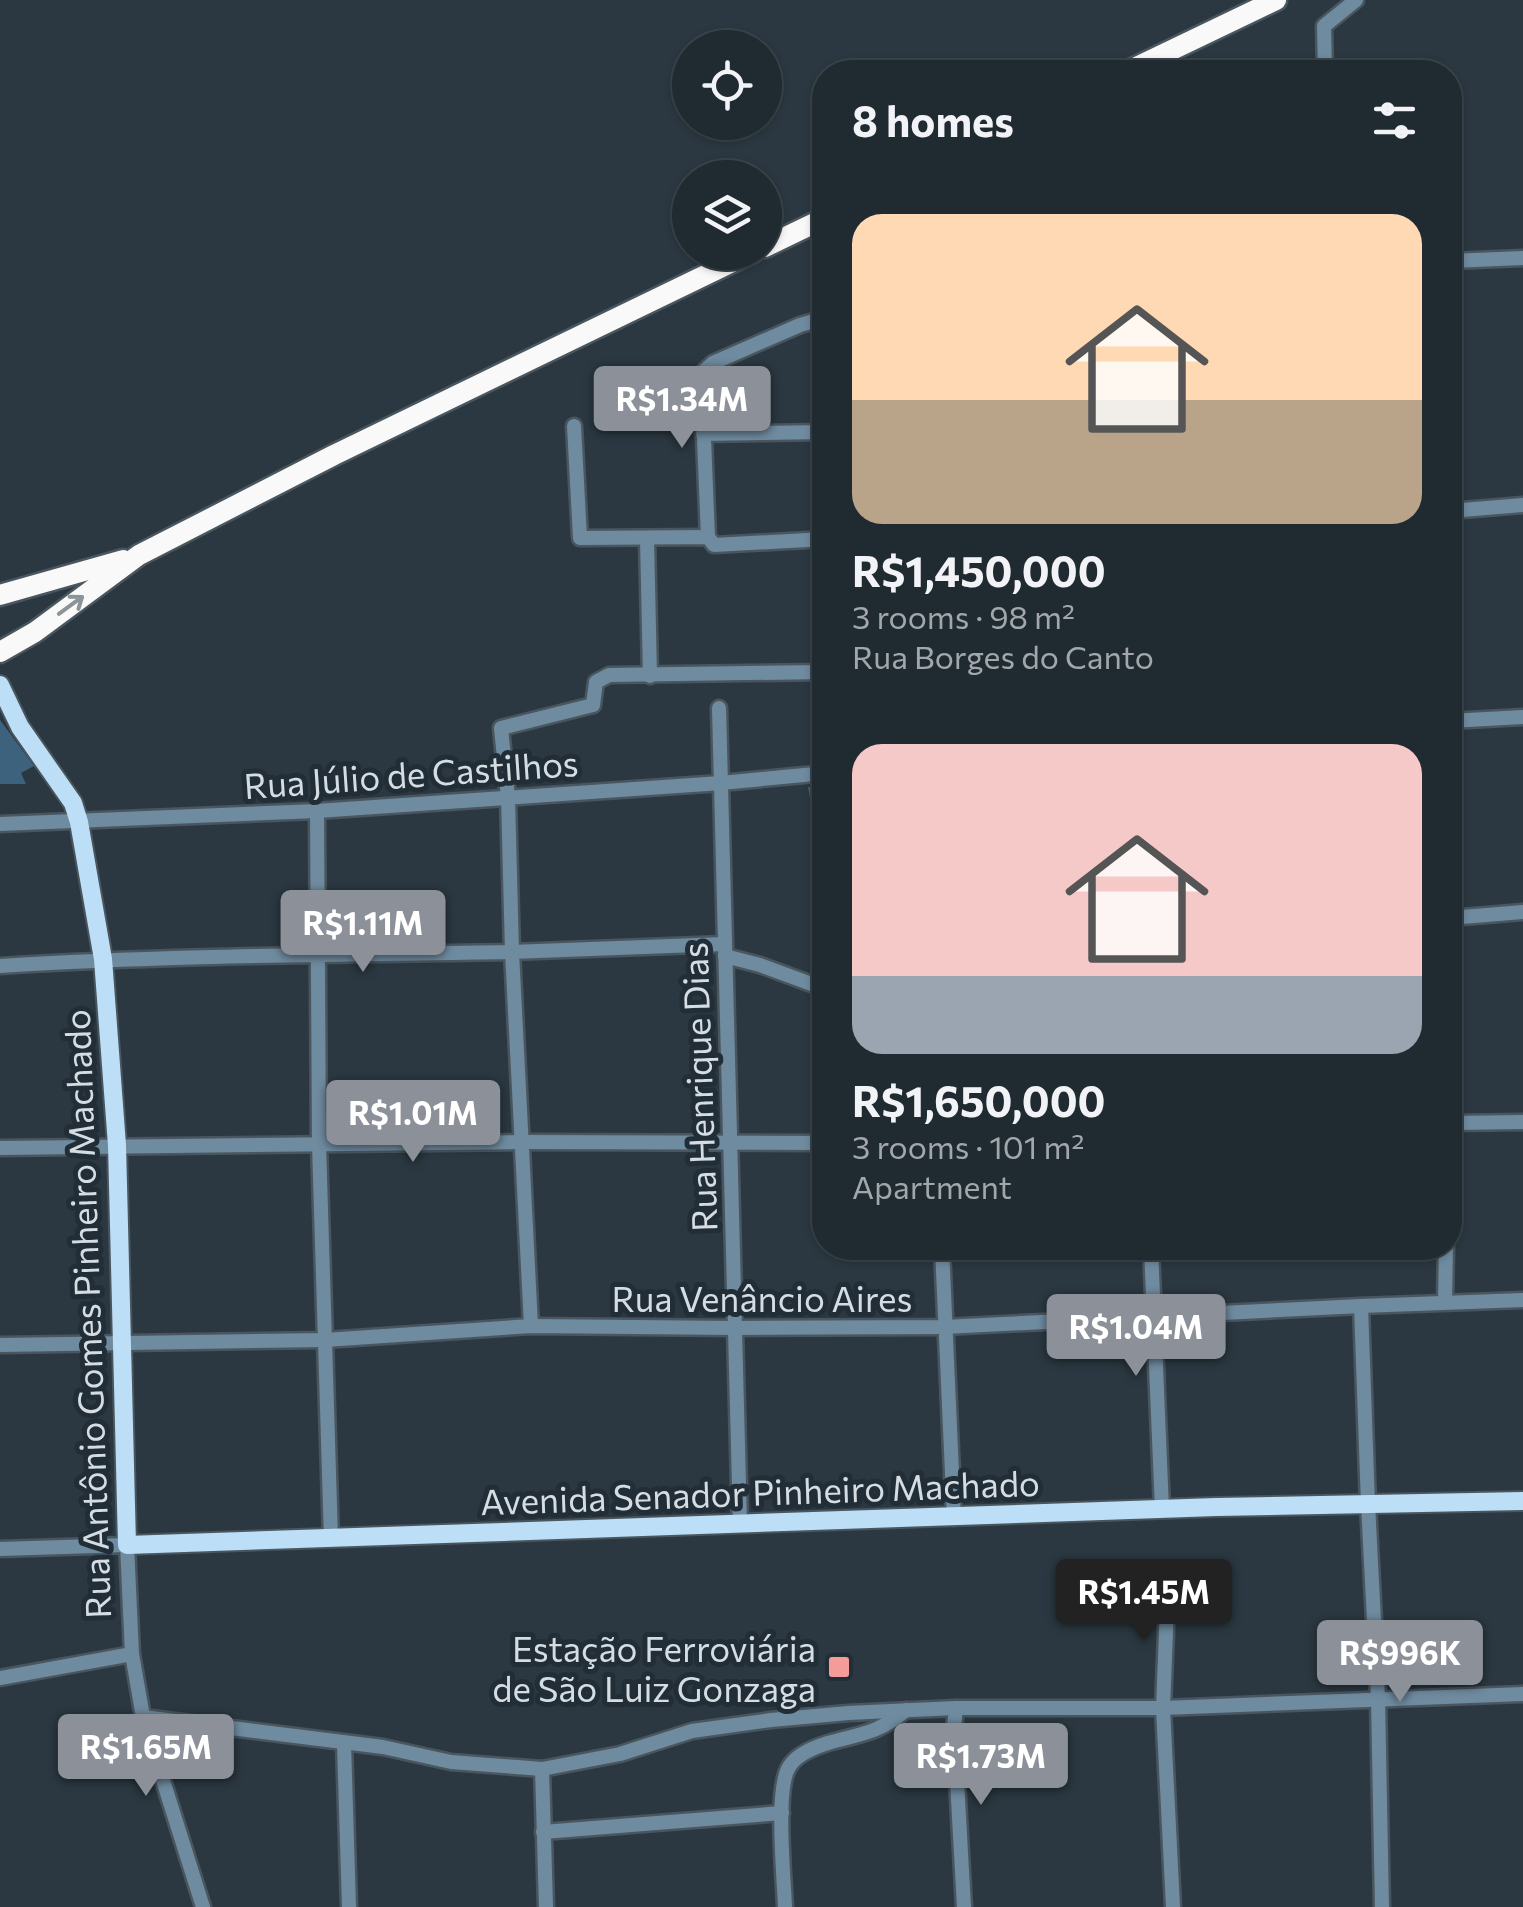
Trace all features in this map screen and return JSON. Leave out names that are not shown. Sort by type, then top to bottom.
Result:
[{"type":"highway","points":[[1151,60],[1276,0]]},
{"type":"highway","points":[[782,239],[812,224]]},
{"type":"highway","points":[[0,652],[35,632],[139,555],[334,455],[716,270]]},
{"type":"highway","points":[[0,595],[139,555]]},
{"type":"main road","name":"Rua Antônio Gomes Pinheiro Machado","points":[[0,685],[20,727],[73,803],[103,959],[117,1145],[127,1545]]},
{"type":"main road","name":"Rua Antônio Gomes Pinheiro Machado","points":[[0,710],[20,727]]},
{"type":"main road","name":"Avenida Senador Pinheiro Machado","points":[[127,1545],[1162,1509],[1523,1501]]},
{"type":"street","points":[[1325,60],[1324,26],[1356,0]]},
{"type":"street","points":[[1462,261],[1523,258]]},
{"type":"street","points":[[812,322],[714,363],[704,372],[699,389],[708,537],[714,545],[812,540]]},
{"type":"street","points":[[574,426],[580,538],[708,537]]},
{"type":"street","points":[[704,434],[812,432]]},
{"type":"street","points":[[1462,510],[1523,506]]},
{"type":"street","points":[[646,538],[650,676]]},
{"type":"street","points":[[531,1326],[508,797],[501,728],[593,704],[596,682],[609,675],[812,672]]},
{"type":"street","name":"Rua Henrique Dias","points":[[719,708],[740,1524]]},
{"type":"street","points":[[1462,721],[1523,717]]},
{"type":"street","name":"Rua Júlio de Castilhos","points":[[0,824],[316,812],[812,774]]},
{"type":"street","points":[[316,812],[318,1144],[330,1539]]},
{"type":"street","points":[[1462,917],[1523,912]]},
{"type":"street","points":[[0,966],[318,953],[725,950],[812,984]]},
{"type":"street","points":[[1462,1122],[1523,1122]]},
{"type":"street","points":[[0,1148],[812,1143]]},
{"type":"street","points":[[942,1260],[954,1518]]},
{"type":"street","points":[[1152,1260],[1162,1509]]},
{"type":"street","points":[[1445,1302],[1446,1260]]},
{"type":"street","name":"Rua Venâncio Aires","points":[[0,1345],[324,1340],[531,1326],[944,1326],[1523,1300]]},
{"type":"street","points":[[1360,1306],[1378,1698],[1382,1907]]},
{"type":"street","name":"Avenida Senador Pinheiro Machado","points":[[0,1549],[127,1545]]},
{"type":"street","name":"Rua Antônio Gomes Pinheiro Machado","points":[[127,1545],[132,1654],[143,1718],[204,1907]]},
{"type":"street","points":[[1168,1581],[1163,1708],[1173,1907]]},
{"type":"street","points":[[0,1678],[132,1654]]},
{"type":"street","points":[[143,1718],[383,1747],[451,1762],[542,1769],[620,1754],[692,1731],[907,1709],[1163,1708],[1523,1694]]},
{"type":"street","points":[[956,1708],[964,1907]]},
{"type":"street","points":[[784,1907],[782,1813],[784,1782],[791,1763],[813,1748],[888,1725],[907,1709]]},
{"type":"street","points":[[800,1718],[826,1744]]},
{"type":"street","points":[[344,1743],[349,1907]]},
{"type":"street","points":[[542,1769],[546,1907]]},
{"type":"street","points":[[543,1832],[782,1813]]},
{"type":"shaded area","points":[[0,720],[34,766],[21,773],[26,784],[0,784]]},
{"type":"place","name":"Estação Ferroviária de São Luiz Gonzaga","points":[[839,1667]]}]
